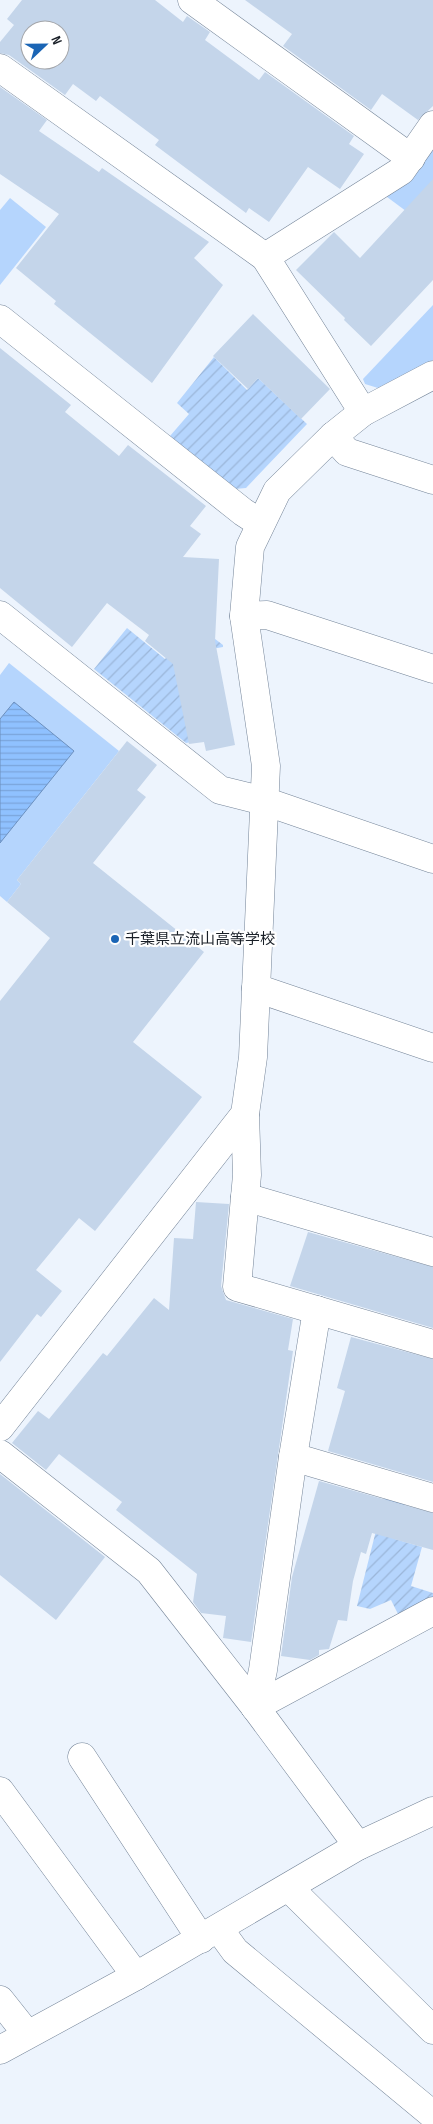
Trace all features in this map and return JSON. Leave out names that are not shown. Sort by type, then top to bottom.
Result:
[{"type":"street","points":[[192,0],[411,158]]},
{"type":"street","points":[[0,68],[265,257],[363,412]]},
{"type":"street","points":[[265,257],[401,171],[433,126]]},
{"type":"street","points":[[0,319],[243,512],[260,523]]},
{"type":"street","points":[[433,375],[363,412],[333,436],[277,490],[250,547],[244,616],[266,766],[253,1057],[245,1114],[247,1175],[237,1287],[433,1344]]},
{"type":"street","points":[[333,436],[347,452],[433,480]]},
{"type":"street","points":[[0,615],[220,790],[264,801],[433,859]]},
{"type":"street","points":[[244,616],[267,615],[433,669]]},
{"type":"street","points":[[256,988],[433,1048]]},
{"type":"street","points":[[0,1427],[245,1114]]},
{"type":"street","points":[[245,1198],[433,1252]]},
{"type":"street","points":[[255,1707],[263,1670],[293,1457],[317,1310]]},
{"type":"street","points":[[0,1454],[149,1571],[255,1707],[358,1846]]},
{"type":"street","points":[[293,1457],[433,1498]]},
{"type":"street","points":[[255,1707],[433,1611]]},
{"type":"street","points":[[82,1757],[210,1934],[235,1951],[433,2115]]},
{"type":"street","points":[[0,1791],[136,1976]]},
{"type":"street","points":[[0,2050],[210,1934],[358,1846],[433,1811]]},
{"type":"street","points":[[289,1888],[433,2030]]},
{"type":"street","points":[[0,2000],[27,2034]]},
{"type":"shaded area","points":[[433,145],[433,231],[383,194]]},
{"type":"shaded area","points":[[10,198],[46,227],[0,285],[0,210]]},
{"type":"shaded area","points":[[433,305],[433,360],[378,388],[365,384],[363,379]]},
{"type":"shaded area","points":[[214,357],[247,390],[258,378],[307,424],[246,488],[235,489],[170,436],[189,414],[177,403]]},
{"type":"shaded area","points":[[194,623],[223,645],[223,647],[172,656],[191,742],[186,743],[94,669],[127,628],[165,659]]},
{"type":"shaded area","points":[[9,663],[119,751],[17,880],[21,884],[7,902],[0,896],[0,675]]},
{"type":"shaded area","points":[[14,702],[74,751],[0,843],[0,719]]},
{"type":"shaded area","points":[[385,1495],[405,1501],[395,1539],[422,1547],[411,1586],[433,1593],[433,1600],[400,1618],[391,1600],[370,1609],[357,1606]]},
{"type":"building","points":[[22,0],[155,0],[183,22],[187,16],[210,32],[205,40],[259,80],[265,72],[354,136],[349,144],[364,154],[340,189],[308,167],[269,222],[249,208],[246,213],[155,145],[159,140],[100,96],[96,101],[73,84],[65,95],[30,70],[70,70],[70,20],[20,20],[20,63],[9,55],[0,53],[0,42],[14,25],[7,19]]},
{"type":"building","points":[[245,0],[433,0],[433,106],[418,120],[382,94],[371,110],[283,46],[292,34]]},
{"type":"building","points":[[0,87],[47,120],[39,131],[99,172],[102,168],[209,242],[194,258],[223,285],[152,383],[54,304],[56,301],[16,268],[59,214],[0,174]]},
{"type":"building","points":[[433,179],[433,280],[371,346],[296,270],[334,232],[360,258]]},
{"type":"building","points":[[253,314],[330,389],[301,419],[258,378],[248,389],[213,356]]},
{"type":"building","points":[[0,348],[71,405],[65,412],[119,456],[128,445],[206,506],[190,526],[201,534],[183,557],[219,559],[215,641],[235,745],[206,751],[204,742],[189,744],[173,664],[145,641],[149,635],[107,603],[72,647],[0,588]]},
{"type":"building","points":[[127,741],[157,765],[137,790],[146,797],[93,863],[204,952],[133,1042],[202,1097],[95,1231],[79,1218],[36,1270],[62,1291],[41,1317],[37,1314],[0,1362],[0,1001],[50,938],[7,902],[21,884],[17,880]]},
{"type":"building","points":[[196,1202],[229,1204],[221,1286],[226,1300],[293,1319],[288,1350],[293,1351],[251,1642],[223,1638],[226,1616],[201,1613],[193,1602],[197,1574],[116,1510],[122,1502],[59,1454],[46,1470],[12,1443],[38,1411],[49,1419],[103,1353],[107,1356],[154,1298],[169,1310],[174,1238],[193,1239]]},
{"type":"building","points":[[308,1232],[433,1267],[433,1328],[290,1286]]},
{"type":"building","points":[[351,1337],[433,1359],[433,1482],[328,1451],[345,1391],[337,1388]]},
{"type":"building","points":[[0,1474],[105,1557],[56,1620],[0,1575]]},
{"type":"building","points":[[319,1481],[433,1513],[433,1550],[372,1533],[366,1554],[361,1552],[353,1581],[347,1621],[338,1620],[329,1649],[319,1650],[319,1655],[310,1660],[281,1656],[292,1577]]},
{"type":"place","name":"千葉県立流山高等学校","points":[[115,939]]}]
